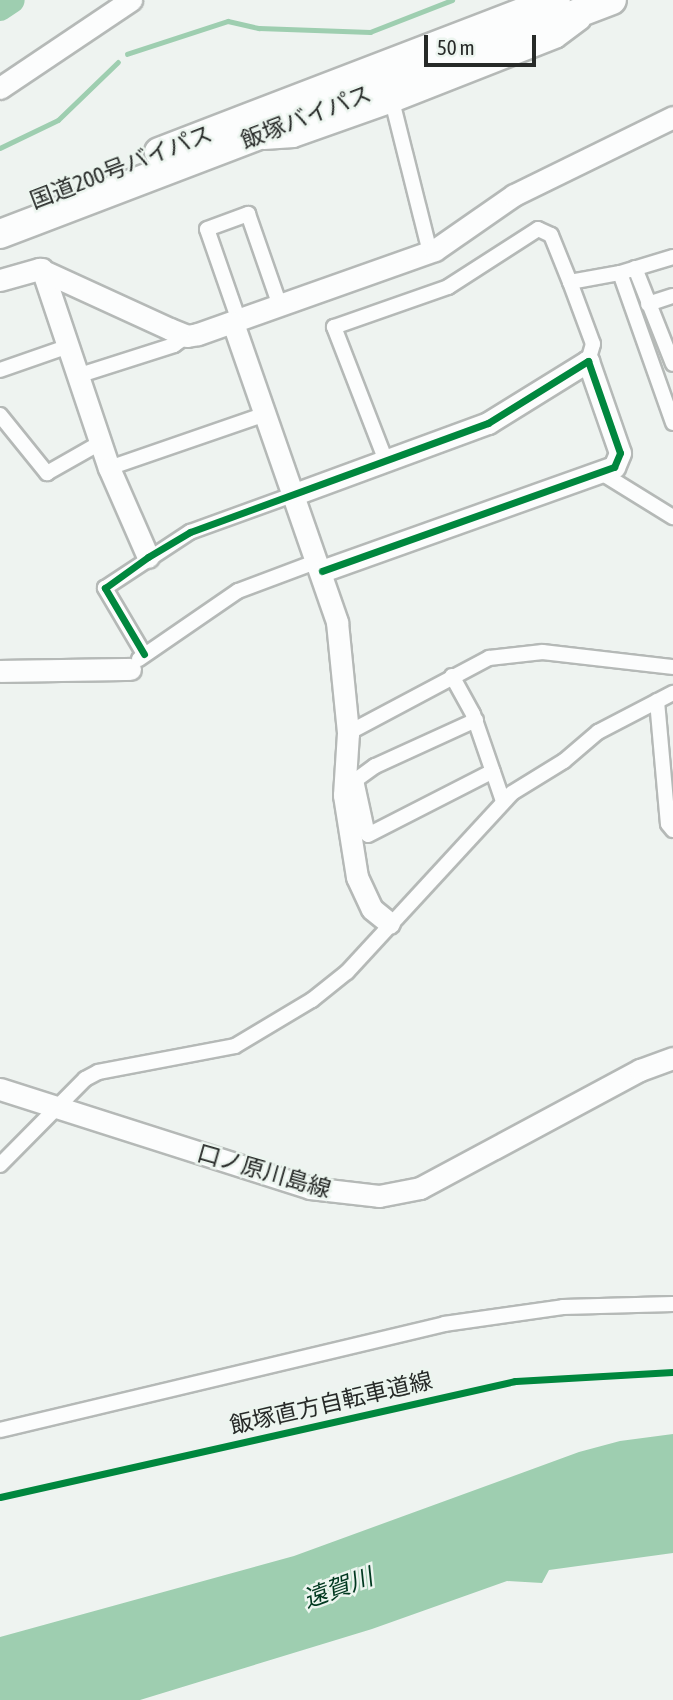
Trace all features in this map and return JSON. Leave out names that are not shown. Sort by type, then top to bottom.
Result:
[{"type":"highway","name":"国道200号バイパス","points":[[0,214],[556,0]]},
{"type":"highway","name":"飯塚バイパス","points":[[0,234],[239,143],[391,95],[612,0]]},
{"type":"street","points":[[0,88],[131,0]]},
{"type":"street","points":[[391,95],[430,252]]},
{"type":"street","points":[[78,376],[174,345],[187,336],[236,322],[430,252],[514,195],[673,117]]},
{"type":"street","points":[[280,306],[248,214],[207,229],[337,622],[348,733],[344,795],[360,839]]},
{"type":"street","points":[[0,671],[137,661],[238,591],[600,472],[620,462],[620,453],[588,361],[593,344],[551,235],[538,229],[448,286],[334,327],[386,461]]},
{"type":"street","points":[[570,282],[673,257]]},
{"type":"street","points":[[635,268],[673,364]]},
{"type":"street","points":[[0,280],[42,270],[187,336]]},
{"type":"street","points":[[42,270],[109,468],[148,557]]},
{"type":"street","points":[[620,272],[673,423]]},
{"type":"street","points":[[648,304],[673,296]]},
{"type":"street","points":[[0,370],[69,346]]},
{"type":"street","points":[[137,661],[105,588],[148,557],[190,532],[488,423],[588,361]]},
{"type":"street","points":[[109,468],[266,414]]},
{"type":"street","points":[[0,415],[47,472],[100,443]]},
{"type":"street","points":[[600,472],[673,517]]},
{"type":"street","points":[[348,733],[489,658],[515,652],[673,667]]},
{"type":"street","points":[[452,676],[475,720],[503,801]]},
{"type":"street","points":[[0,1165],[57,1107],[98,1072],[235,1046],[276,1024],[347,972],[503,801],[564,761],[598,732],[673,693]]},
{"type":"street","points":[[657,701],[668,824],[673,830]]},
{"type":"street","points":[[389,923],[364,895],[356,780],[374,766],[475,720]]},
{"type":"street","points":[[360,839],[493,771]]},
{"type":"street","name":"口ノ原川島線","points":[[0,1089],[310,1188],[380,1196],[436,1180],[640,1070],[673,1058]]},
{"type":"street","points":[[0,1430],[444,1324],[563,1307],[673,1304]]},
{"type":"water","name":"遠賀川","points":[[673,1434],[673,1553],[549,1570],[542,1583],[507,1581],[372,1629],[140,1700],[0,1700],[0,1637],[294,1556],[579,1452],[620,1441]]},
{"type":"waterway","points":[[0,8],[12,0]]},
{"type":"waterway","points":[[127,54],[228,21],[259,28],[370,32],[452,0]]},
{"type":"waterway","points":[[0,148],[58,120],[118,62]]},
{"type":"cycle path","points":[[144,654],[105,588],[148,557],[190,532],[488,423],[588,361],[620,453],[614,467],[322,571]]},
{"type":"cycle path","name":"飯塚直方自転車道線","points":[[0,1497],[515,1381],[673,1372]]}]
